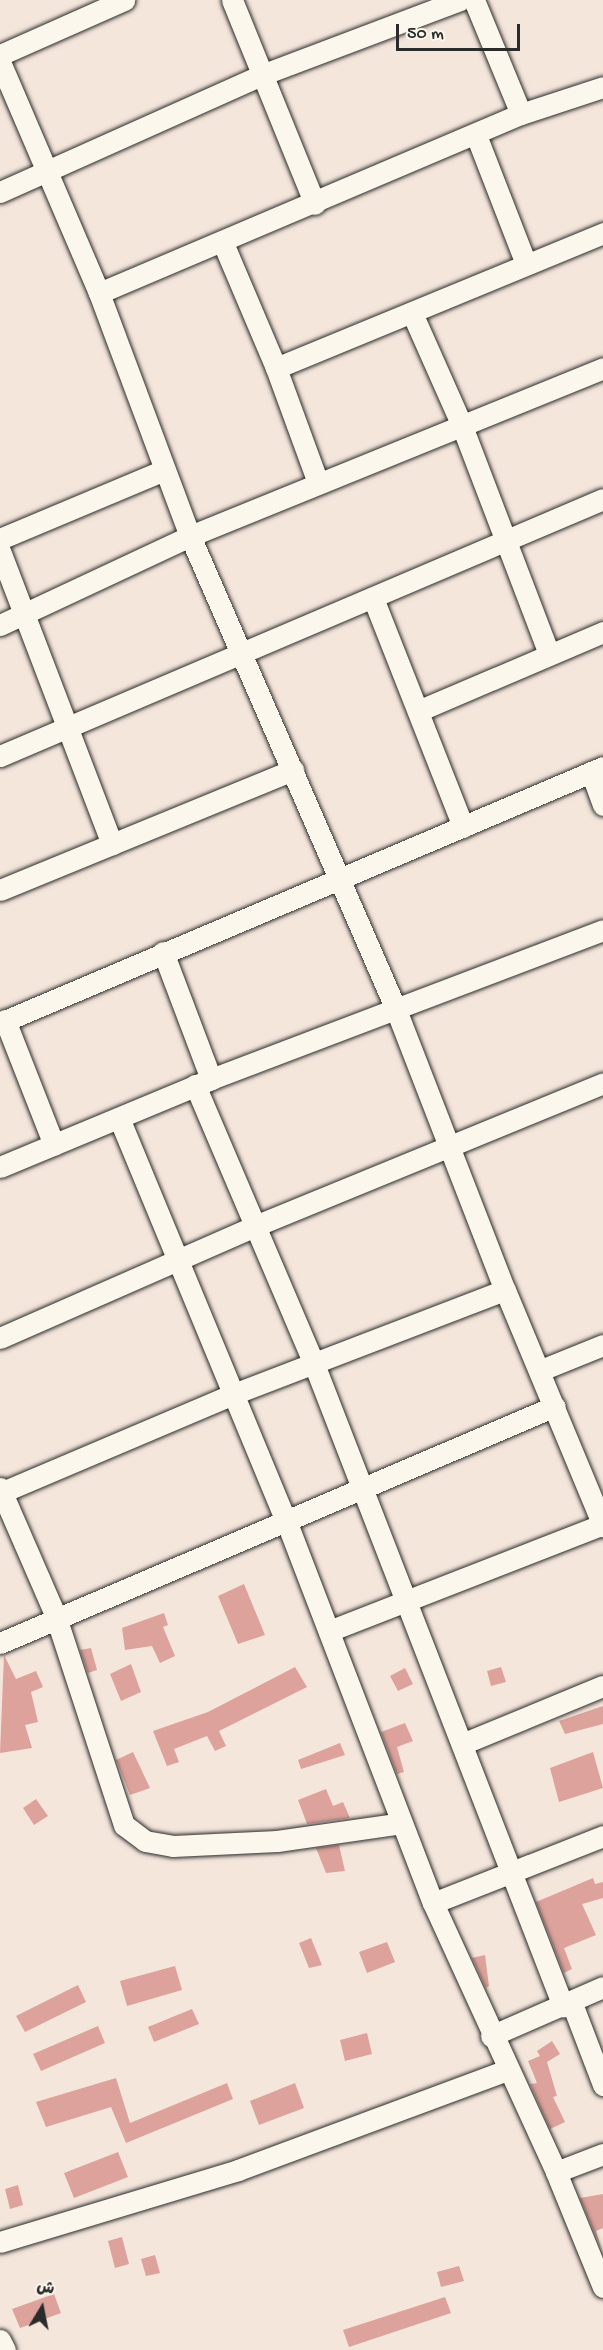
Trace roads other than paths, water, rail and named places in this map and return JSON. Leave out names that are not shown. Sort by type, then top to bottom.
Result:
[{"type":"street","points":[[0,55],[124,0]]},
{"type":"street","points":[[232,0],[315,204]]},
{"type":"street","points":[[0,192],[264,74],[460,0]]},
{"type":"street","points":[[474,0],[521,114]]},
{"type":"street","points":[[0,62],[99,293],[190,536],[244,654],[395,1007],[505,1290],[555,1406],[595,1484],[603,1525],[407,1603],[328,1631]]},
{"type":"street","points":[[99,293],[315,204],[521,114],[603,87]]},
{"type":"street","points":[[476,135],[526,264]]},
{"type":"street","points":[[276,368],[603,233]]},
{"type":"street","points":[[223,243],[276,368],[318,483]]},
{"type":"street","points":[[412,313],[462,426],[503,539],[549,654]]},
{"type":"street","points":[[0,624],[190,536],[603,368]]},
{"type":"street","points":[[0,539],[164,470]]},
{"type":"street","points":[[0,756],[244,654],[503,539],[603,499]]},
{"type":"street","points":[[0,550],[112,844]]},
{"type":"street","points":[[373,598],[463,827]]},
{"type":"street","points":[[418,711],[603,632]]},
{"type":"street","points":[[54,1144],[3,1022],[597,769],[603,805]]},
{"type":"street","points":[[0,890],[293,770]]},
{"type":"street","points":[[0,1167],[203,1082],[395,1007],[603,930]]},
{"type":"street","points":[[163,952],[203,1082],[255,1226],[315,1364],[513,1872],[603,2085]]},
{"type":"street","points":[[0,1338],[255,1226],[603,1083]]},
{"type":"street","points":[[120,1118],[231,1395],[287,1523],[433,1903],[507,2070],[556,2172],[603,2287]]},
{"type":"street","points":[[402,1824],[277,1841],[173,1846],[145,1841],[124,1825],[56,1617],[1,1491],[231,1395],[505,1290]]},
{"type":"street","points":[[541,1370],[603,1346]]},
{"type":"street","points":[[0,1643],[56,1617],[287,1523],[362,1488],[555,1406]]},
{"type":"street","points":[[462,1744],[603,1686]]},
{"type":"street","points":[[433,1903],[603,1836]]},
{"type":"street","points":[[492,2036],[603,1987]]},
{"type":"street","points":[[0,2242],[238,2170],[507,2070]]},
{"type":"street","points":[[556,2172],[603,2154]]},
{"type":"street","points":[[0,2340],[5,2350]]}]
